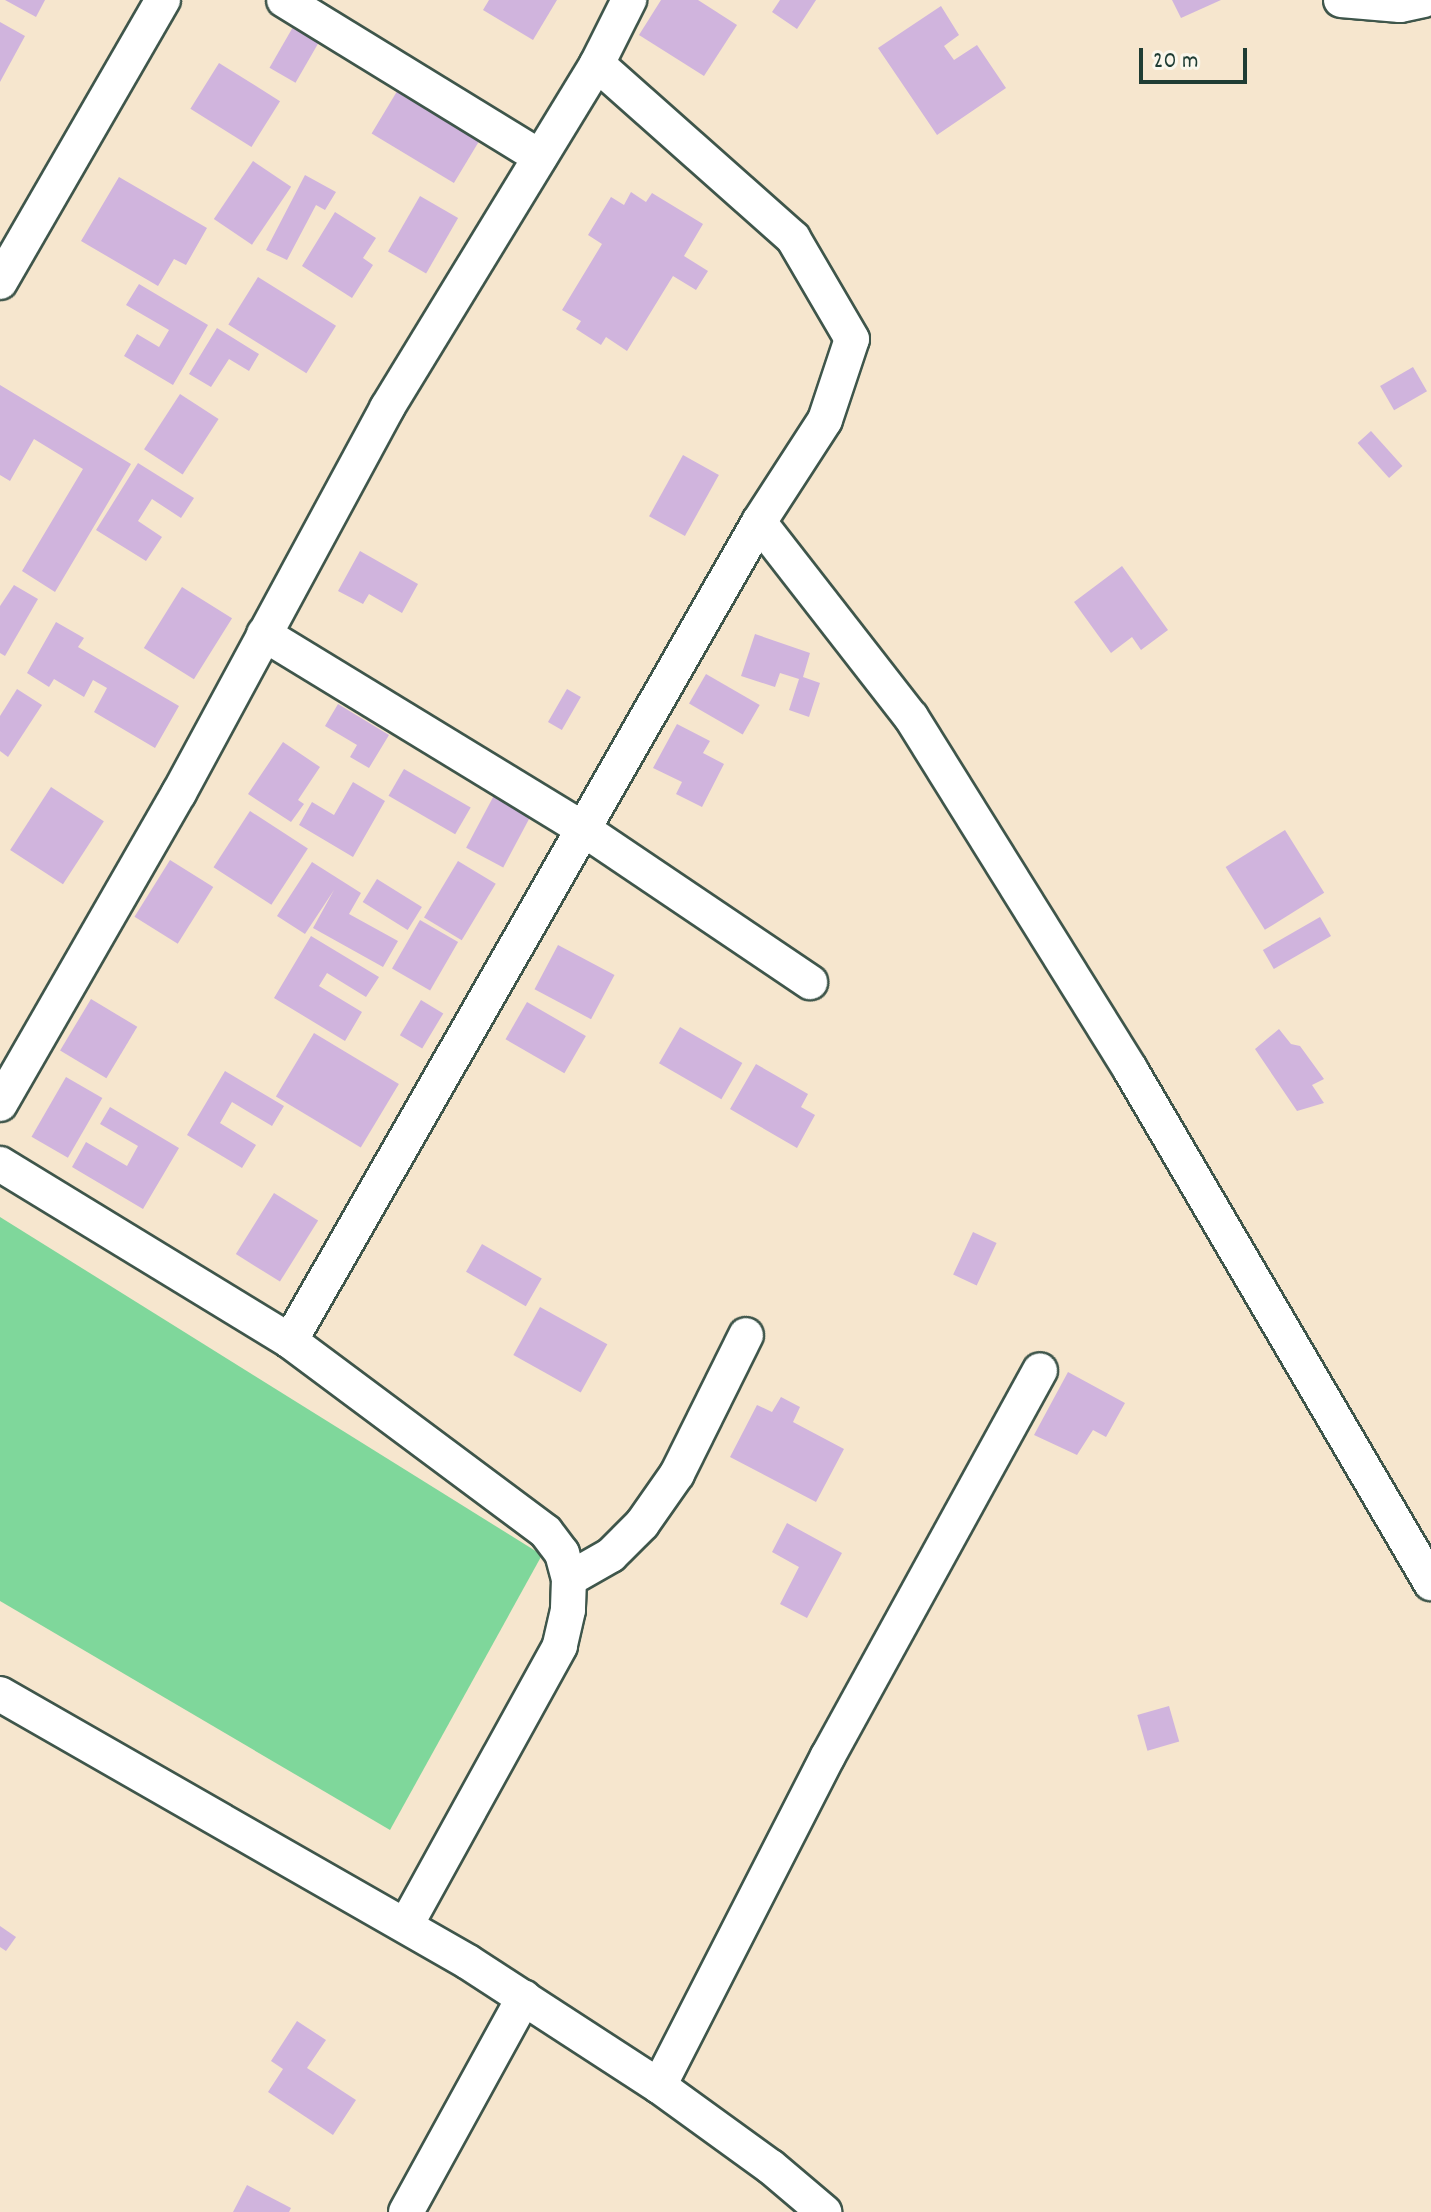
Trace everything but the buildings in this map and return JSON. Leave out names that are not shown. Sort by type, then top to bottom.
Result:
[{"type":"street","points":[[0,282],[10,246],[163,0]]},
{"type":"street","points":[[284,0],[540,157]]},
{"type":"street","points":[[0,1104],[179,793],[387,408],[597,64],[629,0]]},
{"type":"street","points":[[1341,0],[1400,5],[1424,0]]},
{"type":"street","points":[[290,1341],[759,522],[825,420],[852,339],[793,238],[597,64]]},
{"type":"street","points":[[759,522],[911,717],[1138,1082],[1431,1583]]},
{"type":"street","points":[[264,634],[583,829],[810,982]]},
{"type":"street","points":[[0,1164],[290,1341],[546,1532],[562,1553],[569,1579],[568,1610],[560,1646],[406,1925]]},
{"type":"street","points":[[569,1579],[611,1555],[642,1524],[677,1474],[746,1335]]},
{"type":"street","points":[[659,2086],[828,1756],[1040,1371]]},
{"type":"street","points":[[0,1694],[406,1925],[524,1997],[659,2086],[771,2167],[824,2212]]},
{"type":"street","points":[[406,2212],[524,1997]]},
{"type":"green space","points":[[0,1217],[542,1555],[390,1830],[0,1601]]}]
